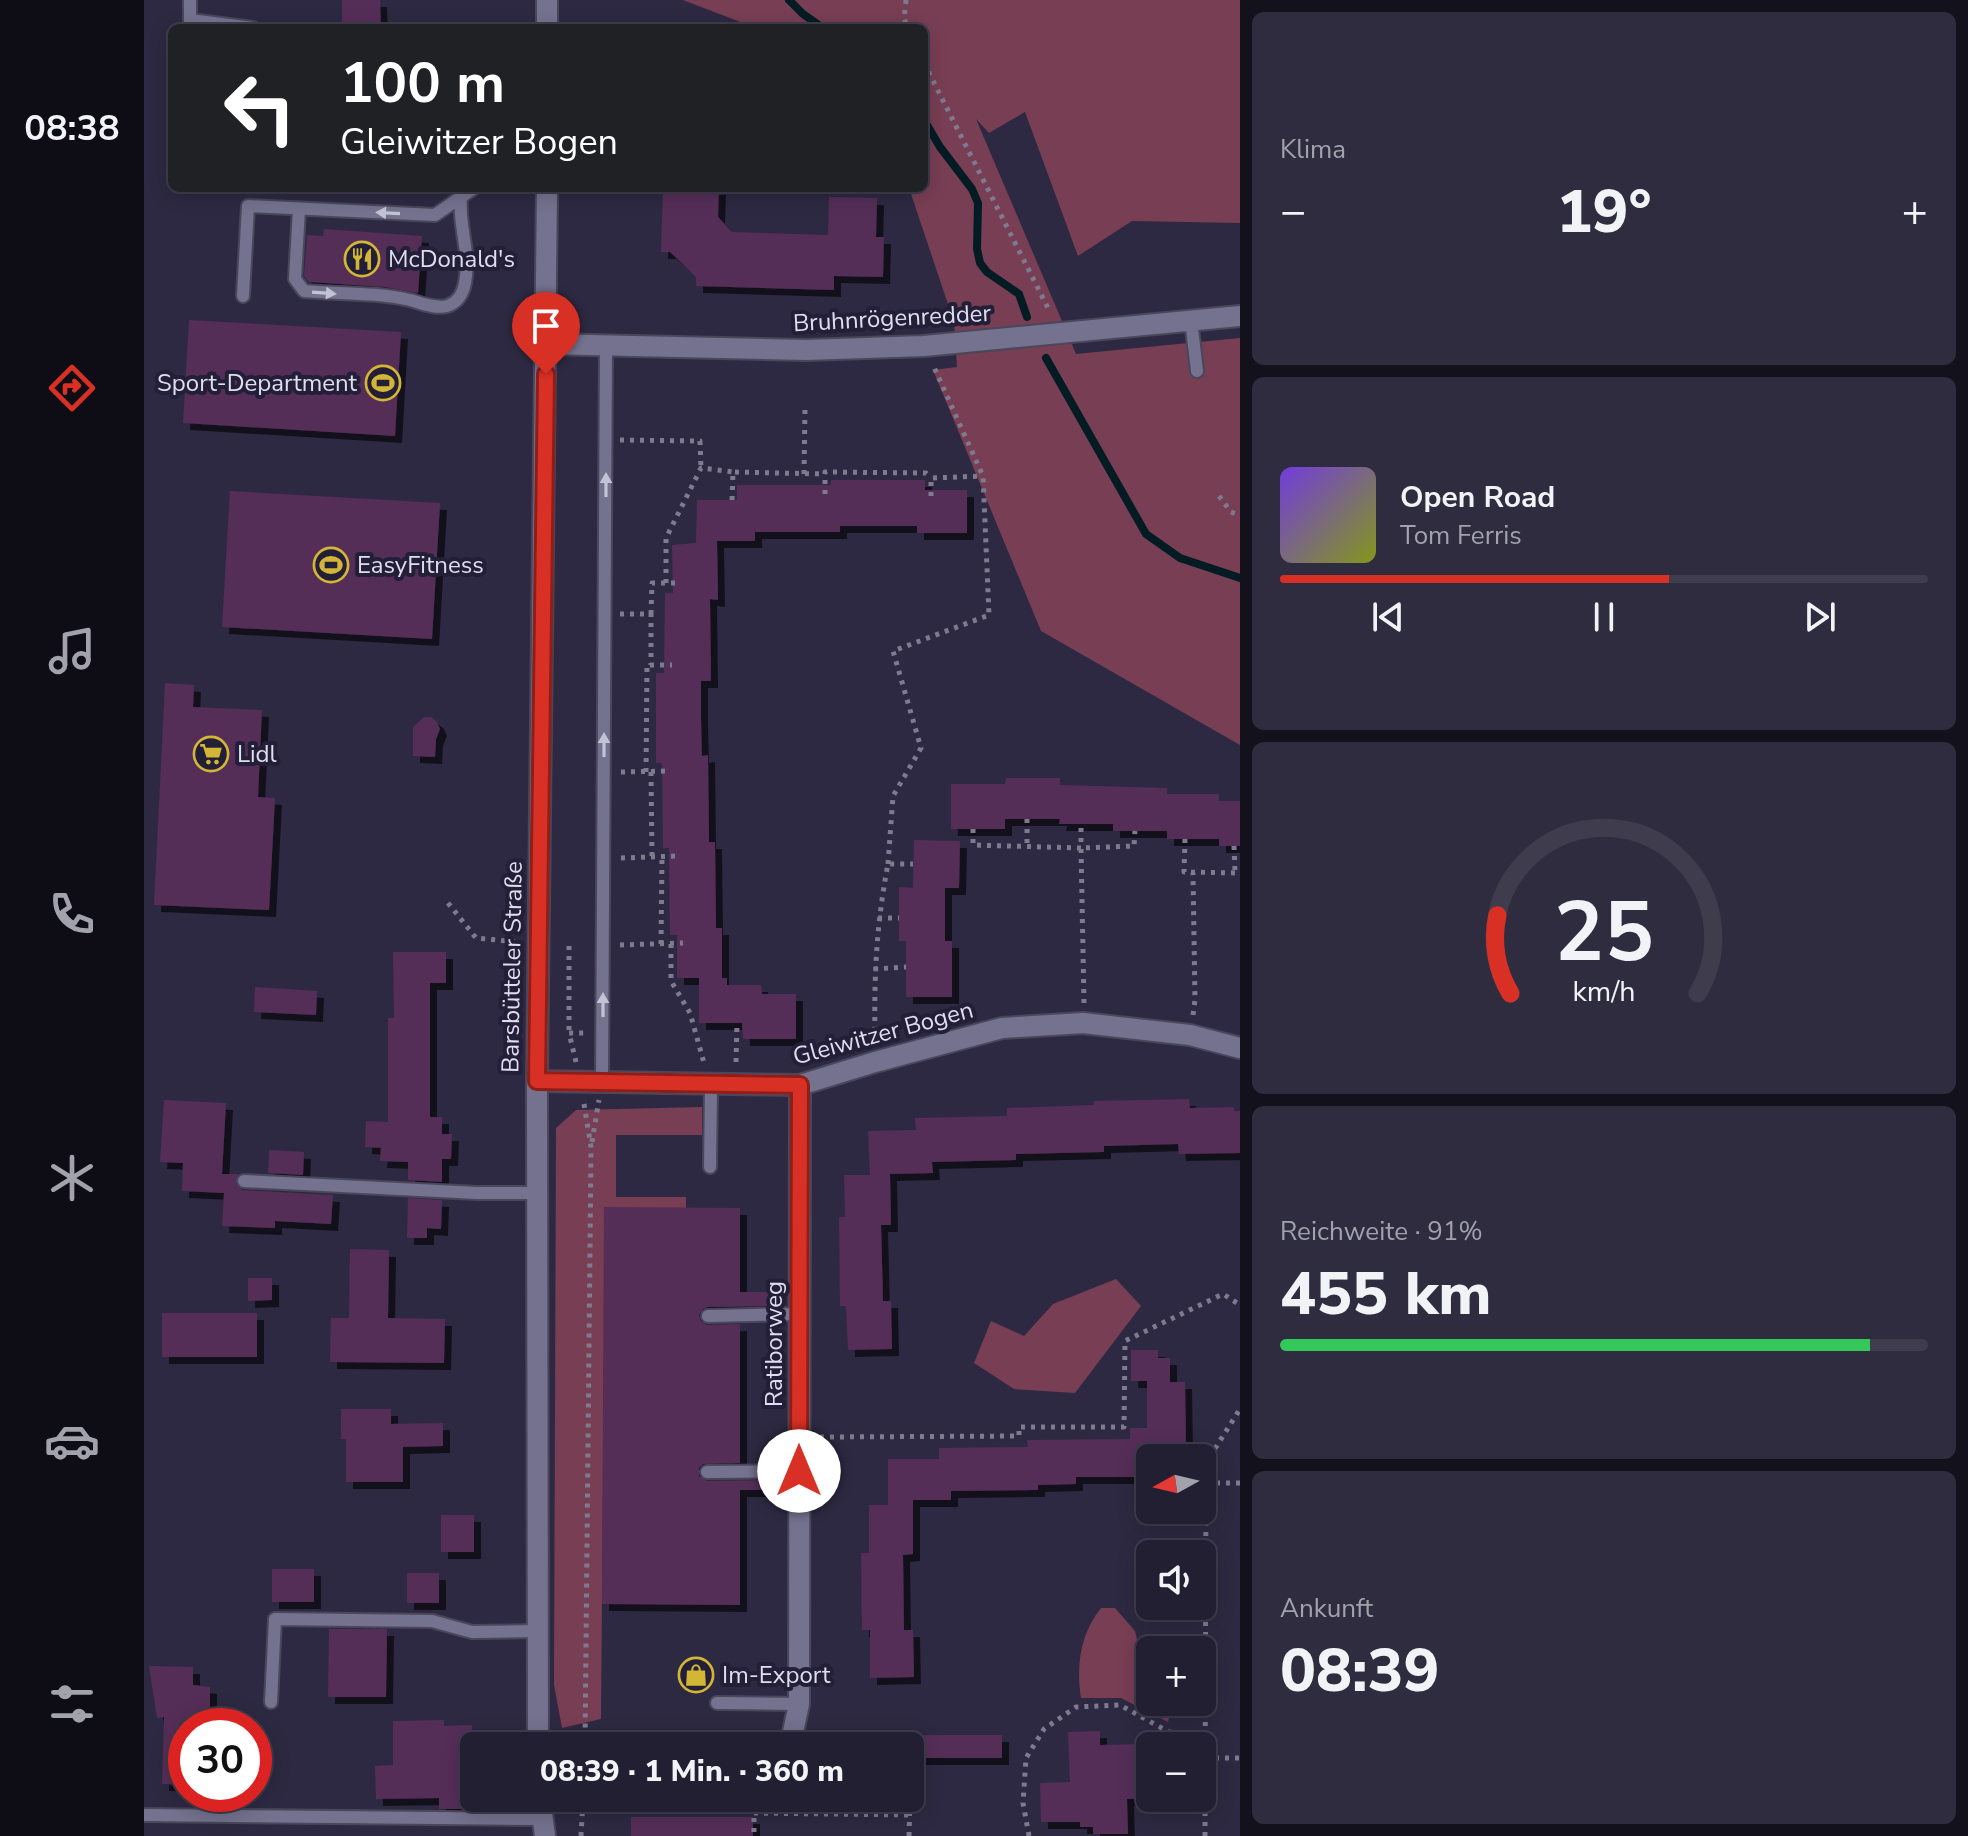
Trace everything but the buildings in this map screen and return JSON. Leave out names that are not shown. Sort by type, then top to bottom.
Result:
[{"type":"street","points":[[547,0],[547,24]]},
{"type":"street","name":"Barsbütteler Straße","points":[[538,1732],[537,1081],[547,192]]},
{"type":"street","name":"Bruhnrögenredder","points":[[546,344],[806,350],[924,346],[1240,316]]},
{"type":"street","name":"Gleiwitzer Bogen","points":[[537,1081],[800,1085],[1002,1028],[1083,1023],[1190,1035],[1240,1048]]},
{"type":"street","name":"Ratiborweg","points":[[793,1732],[799,1704],[800,1085]]},
{"type":"lane","points":[[190,0],[190,20],[222,24]]},
{"type":"lane","points":[[243,296],[248,206],[435,215],[468,192]]},
{"type":"lane","points":[[299,209],[295,279],[304,291],[401,298],[437,307],[448,306],[460,298],[465,284],[466,236],[459,221],[461,197]]},
{"type":"lane","points":[[1191,320],[1197,371]]},
{"type":"lane","points":[[602,1083],[606,344]]},
{"type":"lane","points":[[710,1167],[711,1086]]},
{"type":"lane","points":[[244,1181],[466,1193],[537,1193]]},
{"type":"lane","points":[[708,1316],[800,1314]]},
{"type":"lane","points":[[707,1472],[799,1471]]},
{"type":"lane","points":[[271,1702],[275,1619],[432,1621],[472,1632],[537,1631]]},
{"type":"lane","points":[[717,1703],[799,1704]]},
{"type":"lane","points":[[144,1815],[538,1817]]},
{"type":"path","points":[[906,0],[906,24]]},
{"type":"path","points":[[928,71],[1061,334]]},
{"type":"path","points":[[875,1062],[874,969],[878,918],[888,864],[893,796],[921,748],[893,651],[989,615],[983,476],[924,346]]},
{"type":"path","points":[[804,474],[805,409]]},
{"type":"path","points":[[606,440],[700,441],[701,468],[666,538],[666,583]]},
{"type":"path","points":[[701,468],[804,474],[926,473],[931,478],[931,496]]},
{"type":"path","points":[[732,500],[733,472]]},
{"type":"path","points":[[825,474],[825,494]]},
{"type":"path","points":[[931,478],[983,476]]},
{"type":"path","points":[[1219,496],[1231,512],[1240,515]]},
{"type":"path","points":[[651,665],[652,583],[680,583]]},
{"type":"path","points":[[605,614],[651,614]]},
{"type":"path","points":[[652,857],[647,665],[672,665]]},
{"type":"path","points":[[604,773],[670,771]]},
{"type":"path","points":[[1027,819],[1027,847]]},
{"type":"path","points":[[1081,824],[1083,1023]]},
{"type":"path","points":[[973,829],[973,845],[1081,848],[1134,846],[1135,831]]},
{"type":"path","points":[[1185,839],[1184,872],[1237,872],[1234,846]]},
{"type":"path","points":[[604,858],[677,856]]},
{"type":"path","points":[[661,944],[662,857]]},
{"type":"path","points":[[888,864],[913,864]]},
{"type":"path","points":[[1193,873],[1195,1000]]},
{"type":"path","points":[[448,903],[476,938],[538,944]]},
{"type":"path","points":[[878,918],[899,918]]},
{"type":"path","points":[[603,945],[683,943]]},
{"type":"path","points":[[671,944],[671,981],[690,1013],[711,1086]]},
{"type":"path","points":[[569,946],[569,1033],[581,1082],[591,1147]]},
{"type":"path","points":[[874,969],[906,967]]},
{"type":"path","points":[[736,1086],[737,1023]]},
{"type":"path","points":[[569,1033],[603,1033]]},
{"type":"path","points":[[585,1732],[591,1147],[602,1083]]},
{"type":"path","points":[[799,1437],[1019,1436],[1019,1427],[1124,1427],[1125,1341],[1223,1294],[1240,1305]]},
{"type":"path","points":[[1216,1447],[1240,1409]]},
{"type":"path","points":[[1216,1483],[1240,1483]]},
{"type":"path","points":[[1205,1732],[1206,1524]]},
{"type":"path","points":[[1029,1836],[1023,1803],[1026,1758],[1044,1729],[1076,1707],[1120,1705],[1169,1732]]},
{"type":"path","points":[[1216,1758],[1240,1758]]},
{"type":"path","points":[[581,1836],[582,1812]]},
{"type":"path","points":[[1205,1812],[1205,1836]]},
{"type":"path","points":[[754,1836],[754,1813],[910,1815],[909,1836]]},
{"type":"shaded area","points":[[683,0],[1240,0],[1240,223],[1132,221],[1078,256],[1025,112],[989,133],[976,119],[1076,354],[1240,338],[1240,745],[1041,631],[933,370],[957,367],[954,322],[910,192],[928,192],[928,24],[746,24]]},
{"type":"shaded area","points":[[702,1107],[702,1135],[616,1135],[616,1197],[686,1197],[686,1208],[605,1208],[601,1719],[562,1728],[554,1685],[556,1128],[576,1110]]},
{"type":"shaded area","points":[[1116,1279],[1141,1306],[1075,1393],[1014,1389],[974,1363],[991,1321],[1024,1336],[1053,1304]]},
{"type":"shaded area","points":[[1101,1608],[1115,1608],[1135,1631],[1136,1706],[1121,1698],[1081,1698],[1081,1651]]},
{"type":"waterway","points":[[789,0],[817,24]]},
{"type":"waterway","points":[[928,127],[972,189],[978,203],[977,249],[980,263],[987,272],[1019,294],[1027,317]]},
{"type":"waterway","points":[[1046,358],[1146,534],[1180,558],[1240,578]]},
{"type":"place","name":"McDonald's","points":[[362,259]]},
{"type":"place","name":"Sport-Department","points":[[383,383]]},
{"type":"place","name":"EasyFitness","points":[[331,565]]},
{"type":"place","name":"Lidl","points":[[211,754]]},
{"type":"place","name":"Im-Export","points":[[696,1675]]},
{"type":"route","points":[[546,374],[537,1081],[800,1085],[799,1471]]}]
